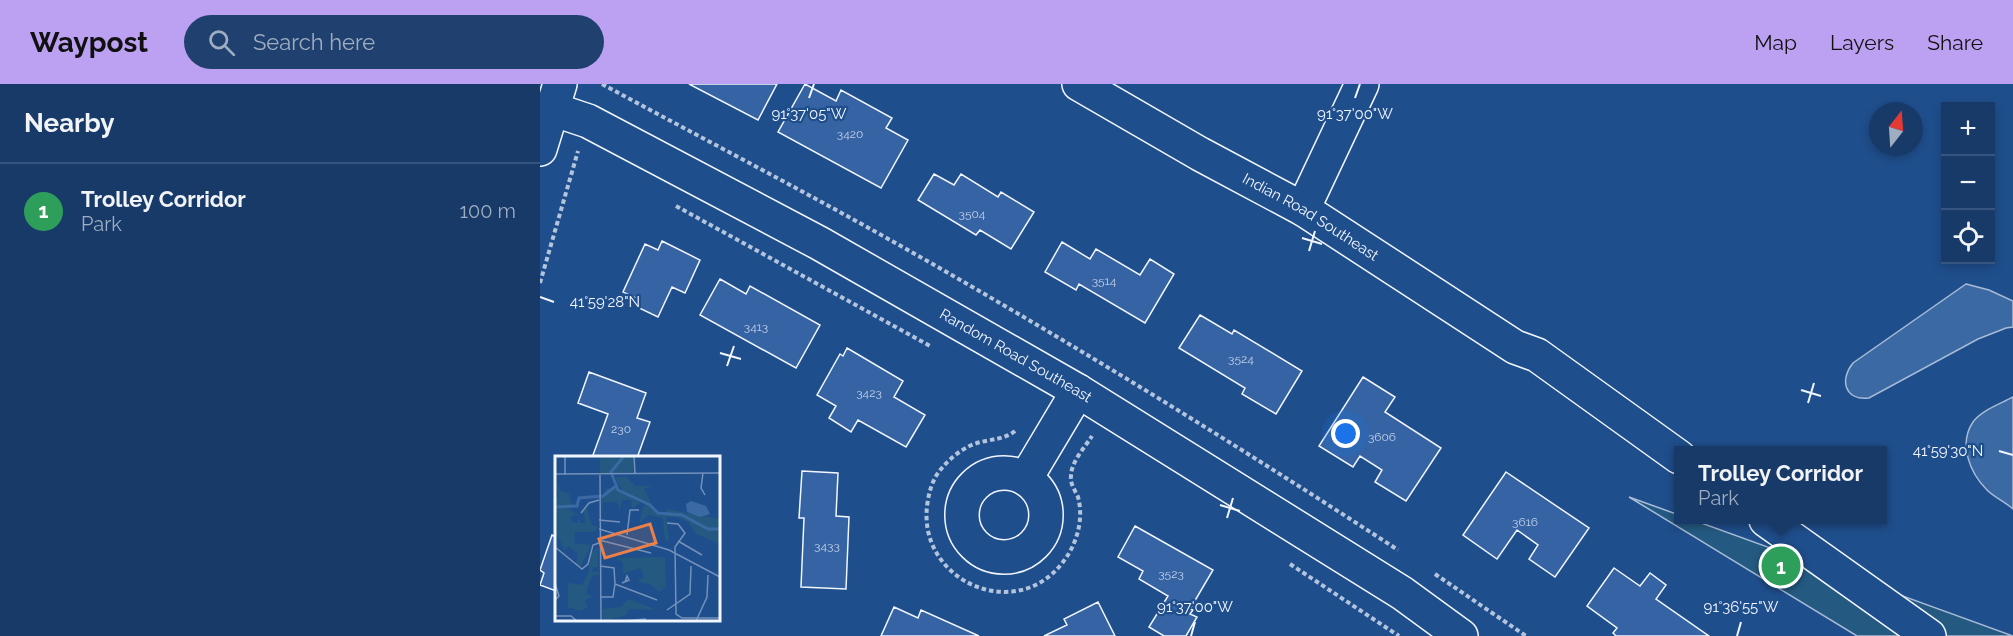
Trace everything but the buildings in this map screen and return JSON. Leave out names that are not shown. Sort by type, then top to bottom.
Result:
[{"type":"street","name":"Indian Road Southeast","points":[[1079,84],[1200,154],[1303,209],[1515,347],[1537,355],[1674,453]]},
{"type":"street","points":[[1303,209],[1362,84]]},
{"type":"street","points":[[540,149],[556,96]]},
{"type":"street","name":"Random Road Southeast","points":[[556,96],[588,121],[819,243],[1078,392],[1402,593],[1461,636]]},
{"type":"street","points":[[1026,478],[1078,392]]},
{"type":"street","points":[[1773,524],[1929,636]]},
{"type":"path","points":[[540,283],[580,146]]},
{"type":"path","points":[[578,153],[588,158]]},
{"type":"path","points":[[671,204],[941,352]]},
{"type":"path","points":[[1022,423],[1009,436],[977,442],[953,457],[942,467],[934,480],[927,506],[925,524],[930,542],[948,569],[960,579],[994,591],[1026,589],[1052,574],[1064,562],[1076,541],[1079,529],[1079,502],[1071,482],[1071,471],[1096,429]]},
{"type":"shaded area","points":[[1966,284],[1989,290],[2013,301],[2013,327],[1978,339],[1869,398],[1861,398],[1850,393],[1846,376],[1853,363]]},
{"type":"shaded area","points":[[2013,397],[2013,509],[1990,493],[1981,483],[1971,467],[1966,440],[1977,418]]},
{"type":"shaded area","points":[[1629,497],[1674,513],[1674,524],[1704,524],[2013,636],[1857,636]]},
{"type":"place","name":"Trolley Corridor","points":[[1781,566]]}]
